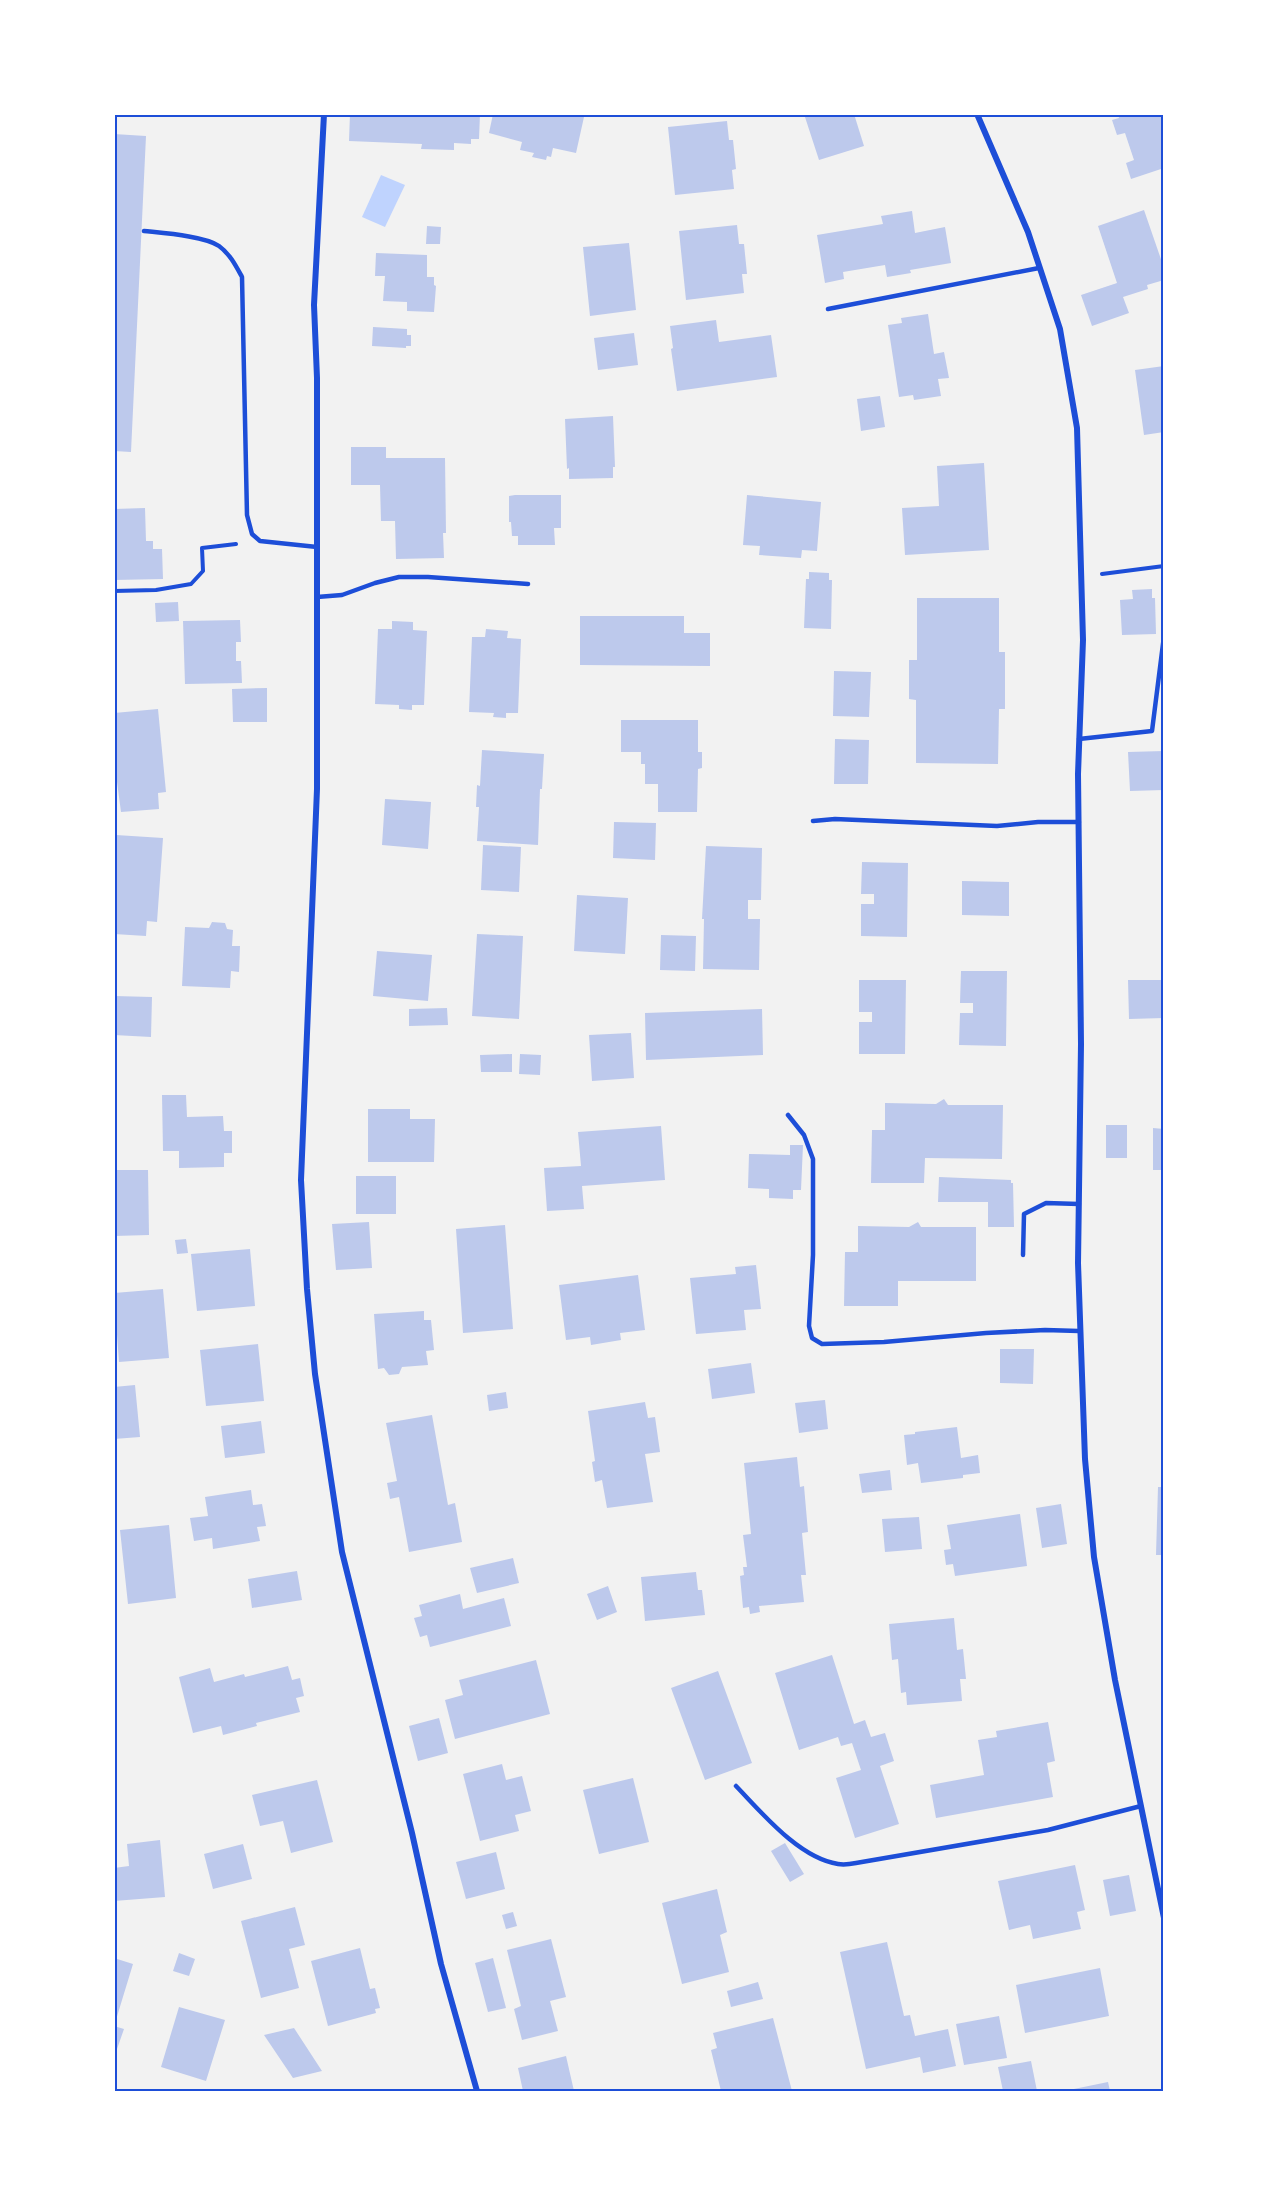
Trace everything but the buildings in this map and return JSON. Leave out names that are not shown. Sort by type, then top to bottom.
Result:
[{"type":"street","points":[[324,114],[314,305],[317,378],[317,789],[301,1180],[307,1289],[315,1374],[342,1552],[412,1833],[441,1964],[477,2091]]},
{"type":"street","points":[[977,114],[1028,232],[1060,328],[1077,428],[1083,640],[1079,739],[1079,1331],[1085,1459],[1094,1557],[1118,1702],[1142,1806],[1164,1918]]},
{"type":"lane","points":[[144,231],[184,236],[218,245],[232,259],[242,277],[247,515],[252,534],[260,541],[317,548]]},
{"type":"lane","points":[[828,309],[1039,268]]},
{"type":"lane","points":[[317,597],[342,595],[399,577],[528,584]]},
{"type":"lane","points":[[1079,739],[1152,731],[1164,636]]},
{"type":"lane","points":[[813,821],[835,819],[997,826],[1038,822],[1079,822]]},
{"type":"lane","points":[[788,1114],[804,1135],[813,1159],[813,1255],[809,1326],[812,1338],[822,1344],[884,1342],[1045,1330],[1079,1331]]},
{"type":"lane","points":[[1023,1255],[1024,1214],[1046,1203],[1079,1204]]},
{"type":"lane","points":[[736,1786],[794,1842],[812,1855],[838,1864],[856,1863],[1048,1830],[1142,1806]]},
{"type":"path","points":[[114,591],[156,590],[191,584],[203,571],[202,548],[260,541]]},
{"type":"path","points":[[1081,576],[1164,566]]},
{"type":"water","points":[[381,175],[405,185],[385,227],[362,217]]}]
